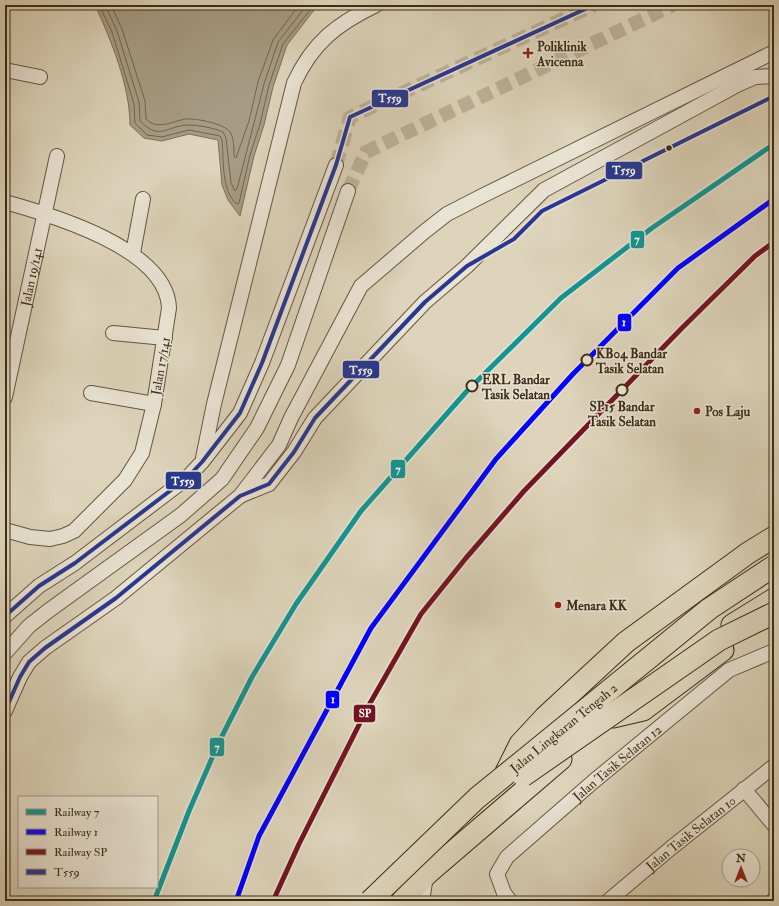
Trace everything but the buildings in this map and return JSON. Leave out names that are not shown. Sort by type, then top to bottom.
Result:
[{"type":"highway","points":[[506,772],[520,744],[546,717],[626,642],[748,553],[774,536]]},
{"type":"highway","points":[[370,901],[477,798],[709,609],[774,565]]},
{"type":"highway","name":"Jalan Lingkaran Tengah 2","points":[[362,901],[390,868],[506,772],[708,610],[748,580],[774,565]]},
{"type":"highway","name":"Jalan Lingkaran Tengah 2","points":[[402,901],[427,874],[612,717],[738,621],[774,600]]},
{"type":"highway","points":[[384,901],[482,805],[719,640],[774,613]]},
{"type":"highway","points":[[612,717],[644,710],[707,661],[748,632],[774,618]]},
{"type":"street","points":[[202,462],[214,404],[294,83],[308,56],[328,33],[356,15],[376,5]]},
{"type":"street","points":[[5,711],[20,677],[29,662],[45,648],[116,598],[240,496],[279,445],[291,418],[361,286],[424,232],[447,214],[482,196],[678,98],[774,52]]},
{"type":"street","points":[[5,70],[40,77]]},
{"type":"street","points":[[240,496],[269,484],[294,452],[315,418],[426,302],[467,266],[544,190],[737,85],[755,78],[774,76]]},
{"type":"street","points":[[678,98],[737,85]]},
{"type":"street","name":"Jalan 19/141","points":[[5,397],[57,156]]},
{"type":"street","points":[[5,616],[39,586],[75,563],[166,495],[202,462],[240,413],[262,363],[336,165]]},
{"type":"street","points":[[5,653],[29,626],[181,515],[222,480],[257,428],[288,365],[348,191]]},
{"type":"street","points":[[133,253],[142,199]]},
{"type":"street","name":"Jalan 17/141","points":[[5,202],[45,213],[84,229],[133,253],[147,265],[165,289],[169,308],[154,404],[142,453],[125,480],[74,531],[63,536],[50,539],[30,537],[5,530]]},
{"type":"street","points":[[113,333],[165,338]]},
{"type":"street","points":[[91,393],[154,404]]},
{"type":"street","name":"Jalan Tasik Selatan 12","points":[[510,901],[504,893],[497,874],[507,857],[594,781],[730,670],[774,650]]},
{"type":"street","name":"Jalan Tasik Selatan 10","points":[[608,901],[774,766]]},
{"type":"street","points":[[744,789],[774,825]]},
{"type":"street","points":[[422,901],[427,874]]},
{"type":"water","points":[[95,5],[321,5],[314,10],[287,45],[273,87],[264,125],[254,156],[240,216],[228,200],[222,185],[218,140],[189,134],[162,141],[144,138],[130,125],[127,95],[123,79],[113,48]]},
{"type":"tunnel","points":[[336,165],[350,117],[594,5]]},
{"type":"tunnel","points":[[348,191],[366,152],[673,5]]},
{"type":"rail line","name":"7","points":[[154,901],[189,811],[219,742],[252,677],[296,604],[361,511],[467,391],[561,298],[652,228],[774,144]]},
{"type":"rail line","name":"1","points":[[236,901],[259,836],[371,628],[496,459],[573,374],[678,268],[774,199]]},
{"type":"rail line","name":"SP","points":[[273,901],[299,844],[369,705],[421,614],[466,558],[524,491],[682,328],[755,256],[774,242]]},
{"type":"transit line","name":"T559","points":[[5,616],[39,586],[75,563],[187,478],[202,462],[240,413],[262,363],[336,165],[350,117],[594,5]]},
{"type":"transit line","name":"T559","points":[[5,711],[20,677],[29,662],[45,648],[116,598],[240,496],[269,484],[294,452],[315,418],[425,302],[467,266],[514,239],[542,211],[774,96]]},
{"type":"place","name":"Poliklinik Avicenna","points":[[528,53]]},
{"type":"place","name":"KB04 Bandar Tasik Selatan","points":[[587,360]]},
{"type":"place","name":"ERL Bandar Tasik Selatan","points":[[472,386]]},
{"type":"place","name":"SP15 Bandar Tasik Selatan","points":[[622,390]]},
{"type":"place","name":"Pos Laju","points":[[697,411]]},
{"type":"place","name":"Menara KK","points":[[558,605]]}]
